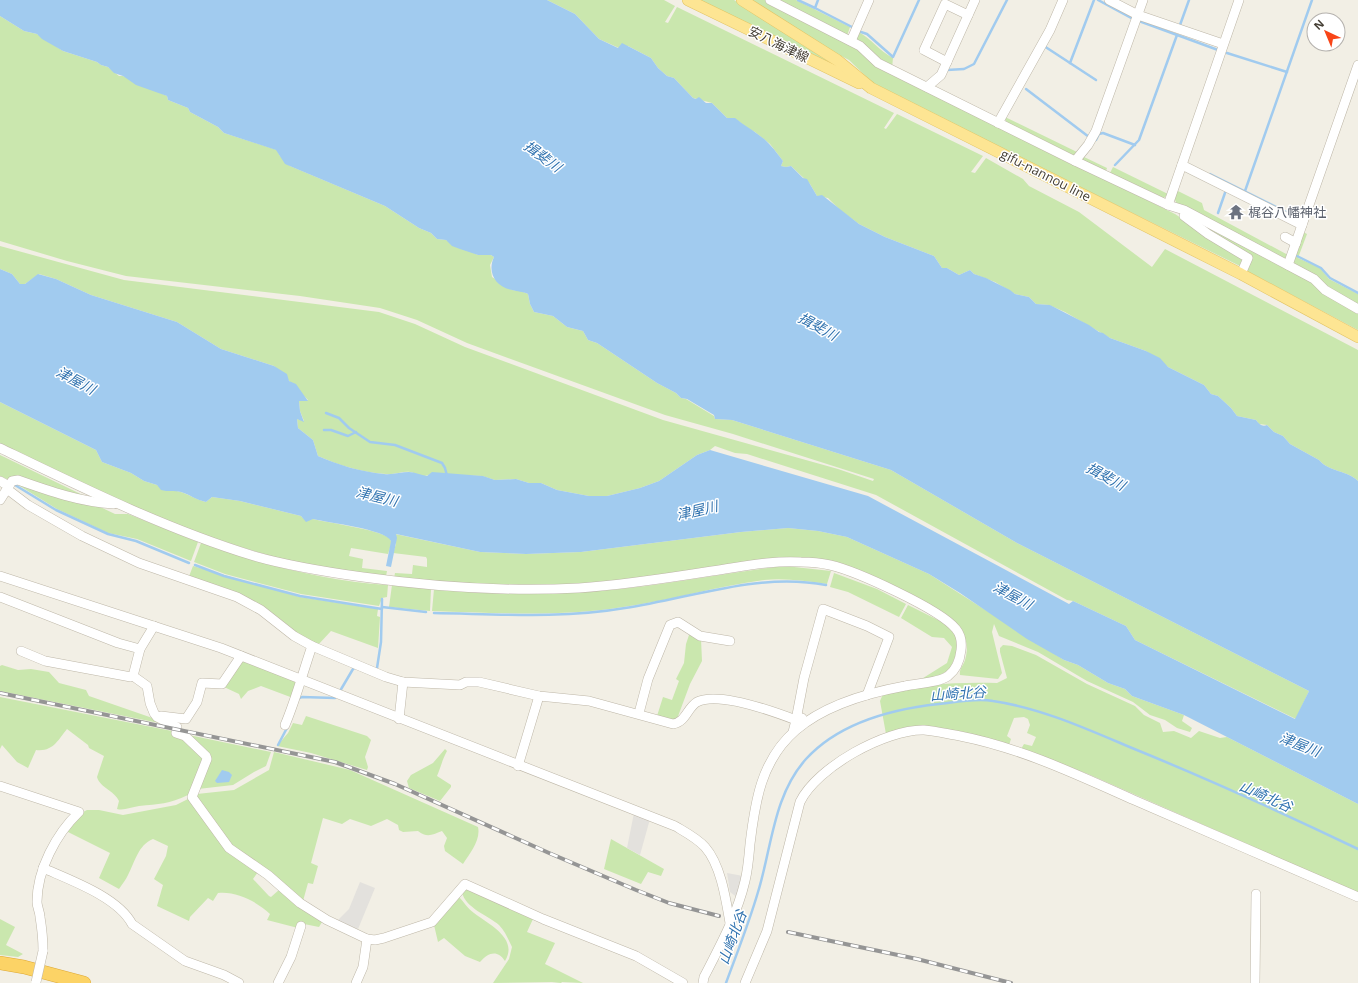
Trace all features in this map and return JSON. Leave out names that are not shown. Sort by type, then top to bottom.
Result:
[{"type":"highway","points":[[0,963],[24,967],[84,983]]},
{"type":"main road","name":"安八海津線","points":[[688,0],[871,88]]},
{"type":"main road","name":"gifu-nannou line","points":[[742,0],[837,60],[871,88],[1241,274],[1358,337]]},
{"type":"street","points":[[770,0],[860,46],[878,63],[1075,161],[1171,206],[1184,210],[1314,279],[1325,290],[1358,309]]},
{"type":"street","points":[[851,41],[869,0]]},
{"type":"street","points":[[927,87],[941,74],[975,0]]},
{"type":"street","points":[[998,123],[1050,30],[1063,0]]},
{"type":"street","points":[[1109,0],[1138,15],[1224,44]]},
{"type":"street","points":[[1075,161],[1088,145],[1096,131],[1143,0]]},
{"type":"street","points":[[1171,206],[1182,164],[1240,0]]},
{"type":"street","points":[[947,62],[924,50],[945,4],[968,15]]},
{"type":"street","points":[[1288,265],[1358,65]]},
{"type":"street","points":[[1182,164],[1302,225]]},
{"type":"street","points":[[1171,206],[1208,234],[1248,258],[1241,274]]},
{"type":"street","points":[[1285,237],[1296,243]]},
{"type":"street","points":[[0,448],[118,504],[201,538],[256,556],[321,571],[433,585],[524,590],[581,588],[649,581],[757,564],[799,562],[832,566],[884,586],[945,619],[959,633],[962,641],[962,648],[958,664],[947,677],[867,695],[813,716],[796,720],[765,708],[722,700],[706,699],[690,708],[685,717],[678,723],[673,724],[639,713],[589,701],[539,696],[479,682],[466,682],[460,685],[403,682],[386,677],[312,646],[294,636],[261,610],[243,600],[139,563],[82,536],[28,505],[0,481]]},
{"type":"street","points":[[0,500],[12,481],[18,480],[62,496],[96,503],[118,504]]},
{"type":"street","points":[[0,576],[241,656],[518,766],[675,826],[705,846],[715,862],[726,898],[730,924]]},
{"type":"street","points":[[0,597],[118,643],[140,649]]},
{"type":"street","points":[[793,732],[804,678],[823,609],[867,626],[890,637],[867,695]]},
{"type":"street","points":[[639,713],[648,679],[670,625],[678,622],[700,636],[730,641]]},
{"type":"street","points":[[134,676],[140,649],[154,626]]},
{"type":"street","points":[[285,725],[293,707],[300,680],[312,646]]},
{"type":"street","points":[[21,652],[45,661],[130,678],[134,676]]},
{"type":"street","points":[[157,717],[162,716],[186,719],[197,702],[202,683],[222,684],[241,656]]},
{"type":"street","points":[[134,676],[147,686],[150,703],[157,717],[185,736],[206,756],[207,760],[192,797],[222,842],[237,855],[268,875],[300,903],[327,920],[367,939],[375,940],[384,938],[432,922],[465,884],[544,920],[636,956],[683,983]]},
{"type":"street","points":[[399,719],[403,682]]},
{"type":"street","points":[[518,766],[539,696]]},
{"type":"street","points":[[703,983],[704,977],[730,924],[746,881],[753,815],[766,768],[777,750],[793,732],[813,716]]},
{"type":"street","points":[[745,983],[767,931],[800,802],[804,794],[822,774],[834,764],[872,744],[897,734],[910,731],[924,730],[972,739],[1020,752],[1084,778],[1358,897]]},
{"type":"street","points":[[0,786],[79,812],[71,819],[43,868],[37,904],[44,938],[43,951],[36,982]]},
{"type":"street","points":[[43,868],[82,886],[112,903],[129,918],[132,924],[185,961],[224,975],[239,983]]},
{"type":"street","points":[[1255,983],[1256,894]]},
{"type":"street","points":[[278,983],[291,957],[301,926]]},
{"type":"street","points":[[356,983],[363,966],[367,939]]},
{"type":"green space","points":[[547,0],[664,0],[675,6],[665,22],[668,23],[677,7],[894,113],[884,128],[886,129],[897,114],[983,156],[971,172],[975,173],[986,158],[1023,179],[1029,186],[1079,212],[1152,267],[1165,249],[1358,350],[1358,481],[1354,477],[1328,467],[1319,460],[1290,444],[1283,436],[1274,432],[1267,425],[1259,424],[1256,420],[1237,416],[1218,396],[1211,394],[1204,385],[1168,367],[1146,351],[1110,338],[1065,312],[1049,305],[1036,304],[1029,297],[1015,294],[995,282],[974,274],[970,270],[959,275],[947,268],[942,268],[934,256],[885,237],[859,224],[840,210],[828,198],[817,196],[810,184],[791,166],[781,166],[783,161],[770,144],[755,132],[743,126],[740,122],[727,118],[712,103],[693,98],[674,78],[667,76],[658,68],[651,58],[628,46],[619,48],[599,39],[575,14]]},
{"type":"green space","points":[[699,0],[734,0],[842,70]]},
{"type":"green space","points":[[750,0],[765,0],[859,48],[877,66],[1175,214],[1243,258],[1240,266],[877,87],[849,60],[822,46]]},
{"type":"green space","points":[[774,0],[796,0],[850,27],[847,36]]},
{"type":"green space","points":[[0,16],[24,31],[37,34],[63,51],[97,62],[108,67],[119,76],[123,76],[167,96],[168,100],[188,108],[190,112],[218,127],[224,133],[277,150],[280,156],[290,166],[385,206],[419,228],[431,233],[437,239],[446,240],[478,255],[491,255],[494,257],[490,265],[492,277],[512,290],[521,291],[528,294],[530,304],[534,312],[553,316],[567,327],[583,331],[588,340],[597,343],[657,383],[676,393],[681,398],[686,399],[714,416],[715,419],[732,420],[891,470],[1017,543],[1309,691],[1296,719],[1135,640],[1126,626],[1073,601],[1067,600],[876,495],[747,454],[735,453],[715,446],[710,450],[697,455],[659,481],[640,488],[607,496],[589,496],[557,490],[541,483],[529,483],[516,479],[495,480],[482,476],[430,474],[422,476],[407,472],[389,474],[369,472],[351,468],[318,456],[313,440],[298,428],[297,419],[304,421],[300,411],[299,401],[308,400],[274,366],[221,349],[177,322],[91,295],[56,279],[39,274],[25,284],[20,284],[12,274],[0,269],[0,246],[124,280],[379,312],[415,324],[465,347],[663,420],[838,469],[873,481],[874,479],[733,434],[665,415],[467,343],[417,320],[380,308],[300,296],[126,276],[67,261],[0,241]]},
{"type":"green space","points":[[857,31],[867,37],[883,52],[893,58],[892,68],[855,38]]},
{"type":"green space","points":[[1005,117],[1079,153],[1072,157],[1006,123]]},
{"type":"green space","points":[[1082,156],[1107,168],[1106,171],[1082,162]]},
{"type":"green space","points":[[1113,167],[1168,194],[1164,198],[1110,173]]},
{"type":"green space","points":[[1176,190],[1202,203],[1204,210],[1288,255],[1284,260],[1177,204],[1174,198]]},
{"type":"green space","points":[[1191,219],[1314,282],[1358,312],[1358,330],[1247,271],[1252,259]]},
{"type":"green space","points":[[1303,232],[1307,234],[1298,258],[1320,268],[1329,279],[1358,294],[1358,305],[1294,265],[1293,262]]},
{"type":"green space","points":[[0,402],[96,450],[102,462],[131,473],[144,481],[157,485],[167,491],[172,490],[182,492],[206,502],[212,497],[240,501],[301,516],[305,520],[313,519],[355,527],[386,536],[391,540],[388,554],[351,548],[349,556],[363,559],[362,568],[387,571],[386,576],[311,565],[249,550],[213,538],[140,509],[0,444]]},
{"type":"green space","points":[[0,455],[93,500],[9,480],[0,476]]},
{"type":"green space","points":[[15,483],[96,505],[115,514],[128,514],[198,542],[191,561],[137,539],[108,533],[57,509]]},
{"type":"green space","points":[[788,528],[818,531],[847,537],[929,574],[1064,660],[1078,665],[1108,683],[1125,689],[1132,696],[1184,715],[1182,721],[1192,728],[1190,732],[1177,728],[1165,720],[1150,715],[1133,702],[1087,681],[1038,652],[999,636],[994,624],[992,632],[1002,673],[998,679],[960,675],[967,653],[967,647],[964,635],[952,620],[947,616],[822,561],[581,585],[478,585],[394,578],[395,573],[412,574],[413,565],[427,567],[426,557],[393,553],[396,544],[395,534],[480,552],[526,554],[581,552],[741,532]]},
{"type":"green space","points":[[201,543],[247,558],[293,570],[340,580],[388,585],[387,597],[382,598],[379,606],[301,594],[225,574],[194,562]]},
{"type":"green space","points":[[193,566],[300,597],[378,609],[377,616],[380,617],[378,648],[331,631],[318,645],[300,638],[263,608],[188,579]]},
{"type":"green space","points":[[785,566],[831,571],[827,584],[772,579],[728,586],[658,601],[599,610],[528,614],[432,611],[434,589],[461,592],[514,594],[566,593],[646,586]]},
{"type":"green space","points":[[834,573],[877,589],[906,604],[899,617],[848,592],[830,587]]},
{"type":"green space","points":[[392,585],[431,589],[430,611],[389,607]]},
{"type":"green space","points":[[908,605],[946,624],[956,635],[958,643],[957,652],[950,669],[939,676],[920,680],[947,663],[952,647],[944,638],[932,637],[901,618]]},
{"type":"green space","points":[[690,632],[701,639],[702,661],[690,684],[677,719],[672,721],[657,716],[663,697],[672,700],[679,681],[676,679],[684,663],[686,644]]},
{"type":"green space","points":[[1003,645],[1012,646],[1036,655],[1087,684],[1135,706],[1144,715],[1160,723],[1163,732],[1174,731],[1191,738],[1199,731],[1220,738],[1227,737],[1358,804],[1358,893],[1088,774],[1021,749],[1024,744],[1032,746],[1036,737],[1027,733],[1030,725],[1028,719],[1024,717],[1014,718],[1007,736],[1011,739],[1009,745],[971,735],[886,734],[880,701],[883,694],[939,684],[997,683],[1007,678],[1000,652],[1000,648]]},
{"type":"green space","points":[[241,660],[297,682],[293,698],[261,686],[248,691],[241,699],[239,694],[224,687]]},
{"type":"green space","points":[[2,665],[18,670],[31,669],[49,672],[59,683],[86,690],[89,696],[164,722],[164,724],[0,691],[0,666]]},
{"type":"green space","points":[[0,697],[172,731],[204,755],[188,795],[164,803],[117,809],[119,801],[117,797],[101,784],[97,777],[104,756],[89,748],[88,745],[67,729],[58,741],[51,747],[36,750],[28,768],[17,762],[2,745],[0,749]]},
{"type":"green space","points":[[306,716],[367,736],[371,740],[365,757],[368,767],[367,770],[311,753],[277,746],[288,733],[293,723],[302,725]]},
{"type":"green space","points":[[184,734],[271,752],[266,766],[233,785],[198,789],[209,758]]},
{"type":"green space","points":[[445,749],[447,751],[437,776],[451,785],[451,787],[440,801],[409,788],[407,781],[411,775],[433,763]]},
{"type":"green space","points":[[274,752],[350,770],[478,827],[478,837],[472,851],[463,864],[445,851],[444,846],[447,838],[442,831],[430,835],[424,835],[418,831],[403,832],[399,830],[398,825],[387,819],[371,826],[350,819],[342,824],[323,818],[311,863],[318,866],[313,884],[308,883],[303,901],[268,871],[233,848],[195,796],[197,794],[234,790],[269,770]]},
{"type":"green space","points":[[188,799],[191,800],[258,872],[253,879],[269,896],[271,897],[280,889],[322,922],[319,927],[299,923],[298,928],[267,920],[270,914],[252,901],[239,895],[225,893],[218,893],[213,901],[208,898],[190,917],[189,921],[157,906],[163,885],[154,879],[166,856],[168,846],[153,839],[144,845],[119,889],[99,878],[110,853],[66,831],[81,813],[87,810],[99,810],[123,815],[176,805]]},
{"type":"green space","points":[[611,839],[664,869],[661,876],[648,872],[641,884],[604,869]]},
{"type":"green space","points":[[465,890],[471,890],[533,919],[527,932],[555,943],[545,964],[583,983],[493,983],[509,959],[512,947],[505,932],[499,925],[468,903],[462,892]]},
{"type":"green space","points":[[459,897],[472,911],[500,932],[508,945],[508,953],[505,961],[499,955],[492,954],[486,956],[480,962],[465,956],[444,938],[438,942],[434,925]]},
{"type":"green space","points":[[0,919],[15,927],[6,945],[23,954],[18,957],[0,955]]},
{"type":"shaded area","points":[[634,813],[650,819],[640,855],[627,848]]},
{"type":"shaded area","points":[[727,873],[743,876],[738,898],[730,892]]},
{"type":"shaded area","points":[[360,882],[375,888],[358,929],[337,921],[349,909]]},
{"type":"water","points":[[0,0],[547,0],[575,14],[599,39],[618,48],[622,43],[651,58],[658,68],[667,76],[674,78],[693,98],[696,99],[699,97],[706,103],[712,103],[727,118],[735,118],[759,135],[774,149],[783,161],[781,166],[791,166],[803,178],[807,179],[817,196],[822,195],[859,224],[885,237],[934,256],[942,268],[947,268],[959,275],[970,270],[974,274],[986,278],[1015,294],[1029,297],[1036,304],[1050,305],[1089,325],[1110,338],[1146,351],[1160,358],[1168,367],[1204,385],[1211,394],[1218,396],[1237,416],[1256,420],[1259,424],[1265,426],[1267,425],[1274,432],[1283,436],[1290,444],[1319,460],[1328,467],[1354,477],[1358,481],[1358,804],[1184,715],[1132,696],[1125,689],[1108,683],[1078,665],[1064,660],[1027,639],[960,593],[929,574],[847,537],[818,531],[788,528],[741,532],[581,552],[526,554],[480,552],[396,534],[397,538],[391,567],[386,566],[391,541],[379,533],[313,519],[306,522],[301,516],[240,501],[212,497],[206,502],[181,492],[161,490],[157,485],[144,481],[131,473],[102,462],[96,450],[0,402],[0,269],[12,274],[20,284],[25,284],[38,274],[56,279],[91,295],[177,322],[221,349],[274,366],[287,374],[289,381],[296,384],[308,401],[299,401],[300,411],[304,422],[297,419],[298,428],[313,440],[318,456],[342,465],[367,472],[384,474],[414,472],[427,476],[432,472],[483,476],[495,480],[516,479],[529,483],[541,483],[557,490],[589,496],[607,496],[640,488],[659,481],[697,455],[710,450],[868,496],[1069,604],[1073,601],[1126,626],[1135,640],[1295,719],[1309,691],[1017,543],[891,470],[732,420],[715,419],[714,415],[687,399],[681,398],[676,393],[657,383],[597,343],[588,340],[583,331],[567,327],[553,316],[534,312],[530,304],[528,294],[506,288],[497,282],[492,273],[491,268],[494,257],[491,255],[478,255],[452,246],[446,240],[437,239],[431,233],[419,228],[385,206],[285,164],[276,150],[224,133],[218,127],[190,112],[188,108],[168,100],[167,96],[136,85],[123,76],[114,73],[108,67],[63,51],[42,39],[37,34],[24,31],[0,16]]},
{"type":"water","points":[[222,770],[229,772],[232,775],[229,782],[217,783],[215,781]]},
{"type":"waterway","points":[[798,0],[815,8]]},
{"type":"waterway","points":[[818,0],[815,8],[852,27]]},
{"type":"waterway","points":[[861,32],[867,34],[893,57],[919,0]]},
{"type":"waterway","points":[[947,70],[964,69],[974,64],[1007,0]]},
{"type":"waterway","points":[[1070,63],[1094,0]]},
{"type":"waterway","points":[[1098,0],[1133,19]]},
{"type":"waterway","points":[[1180,25],[1189,0]]},
{"type":"waterway","points":[[1245,191],[1312,0]]},
{"type":"waterway","points":[[1139,21],[1218,50]]},
{"type":"waterway","points":[[1115,165],[1139,140],[1177,35]]},
{"type":"waterway","points":[[1044,46],[1096,80]]},
{"type":"waterway","points":[[1227,53],[1287,72]]},
{"type":"waterway","points":[[1026,89],[1089,137]]},
{"type":"waterway","points":[[1094,139],[1096,140],[1099,134],[1103,133],[1135,145]]},
{"type":"waterway","points":[[1210,174],[1300,219]]},
{"type":"waterway","points":[[1218,213],[1226,190]]},
{"type":"waterway","points":[[1297,256],[1321,268],[1330,278],[1358,293]]},
{"type":"waterway","points":[[326,413],[339,418],[349,428],[370,442],[395,445],[442,463],[447,476]]},
{"type":"waterway","points":[[324,430],[331,430],[348,436],[356,432]]},
{"type":"waterway","points":[[15,485],[56,510],[108,534],[136,541],[189,563]]},
{"type":"waterway","points":[[195,565],[224,576],[300,596],[382,609]]},
{"type":"waterway","points":[[434,613],[530,615],[577,614],[650,604],[750,584],[801,582],[826,585]]},
{"type":"waterway","points":[[377,668],[381,642],[382,599]]},
{"type":"waterway","points":[[382,607],[426,612]]},
{"type":"waterway","points":[[340,691],[353,669],[357,667]]},
{"type":"waterway","points":[[298,699],[302,697],[335,698]]},
{"type":"waterway","name":"山崎北谷","points":[[726,983],[743,938],[763,875],[780,805],[795,773],[806,759],[819,747],[850,727],[885,714],[921,706],[980,700],[1011,704],[1046,714],[1189,772],[1274,809],[1358,849]]},
{"type":"waterway","points":[[278,745],[288,726]]},
{"type":"railway","points":[[0,693],[335,762],[395,784],[636,890],[669,903],[719,916]]},
{"type":"railway","points":[[788,932],[917,959],[1011,983]]},
{"type":"place","name":"梶谷八幡神社","points":[[1236,212]]},
{"type":"water label","name":"揖斐川","points":[[543,156]]},
{"type":"water label","name":"揖斐川","points":[[818,326]]},
{"type":"water label","name":"津屋川","points":[[76,380]]},
{"type":"water label","name":"揖斐川","points":[[1106,476]]},
{"type":"water label","name":"津屋川","points":[[377,496]]},
{"type":"water label","name":"津屋川","points":[[697,510]]},
{"type":"water label","name":"津屋川","points":[[1013,595]]},
{"type":"water label","name":"津屋川","points":[[1300,744]]}]
